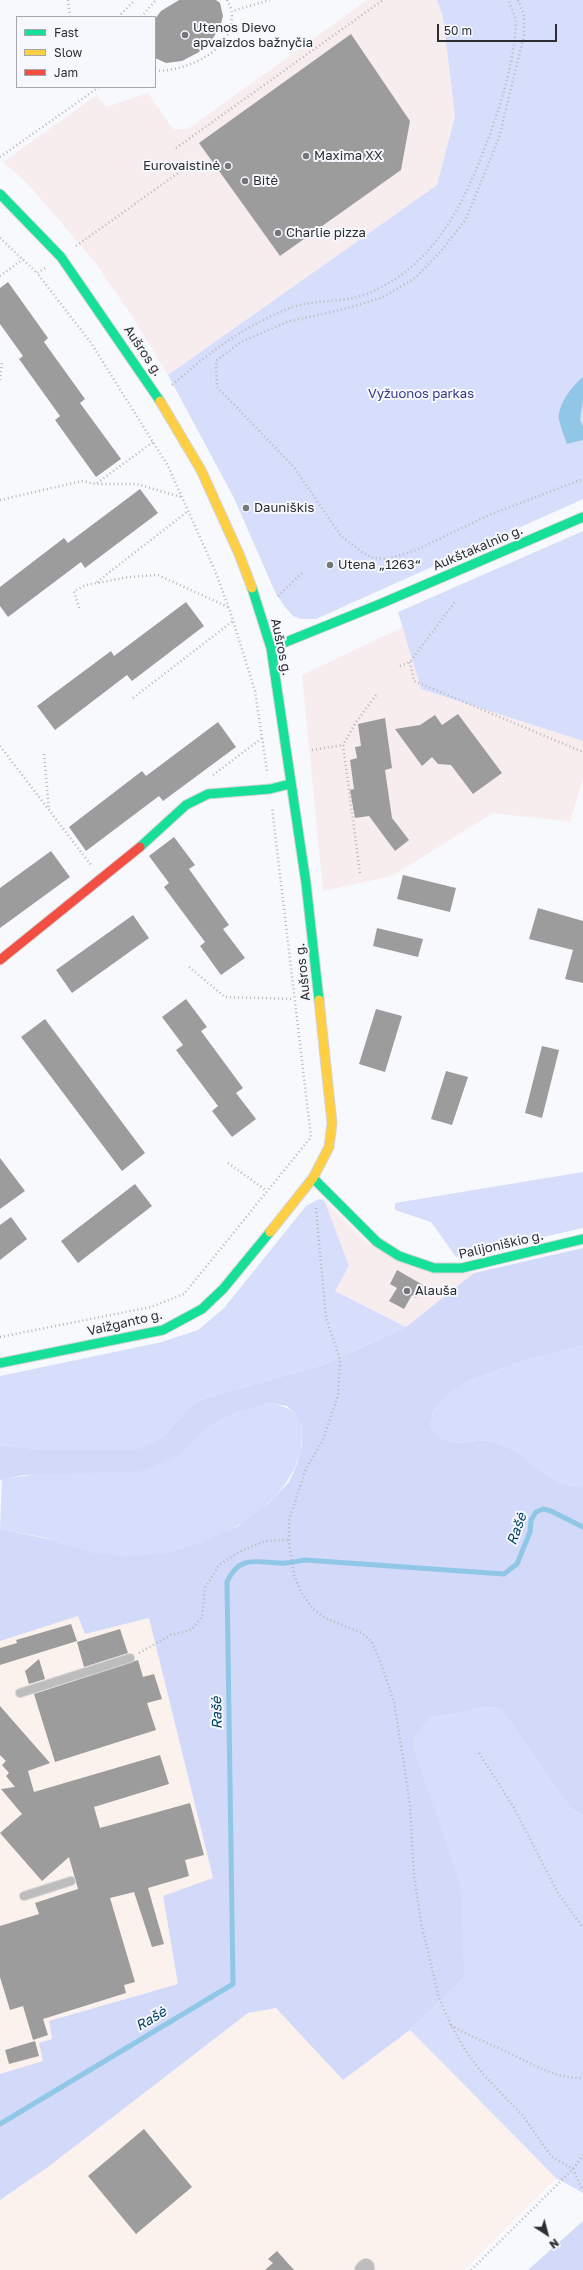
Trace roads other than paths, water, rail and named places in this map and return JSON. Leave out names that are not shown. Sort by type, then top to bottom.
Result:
[{"type":"street","name":"Aušros g.","points":[[0,194],[61,257],[95,304],[158,398],[200,470],[239,554],[271,648],[290,784],[306,883],[332,1123],[329,1147],[313,1178]]},
{"type":"street","name":"Aukštakalnio g.","points":[[271,648],[380,604],[583,517]]},
{"type":"street","points":[[0,960],[125,861],[186,806],[208,794],[270,789],[290,784]]},
{"type":"street","name":"Palijoniškio g.","points":[[313,1178],[377,1242],[399,1256],[434,1268],[462,1268],[583,1239]]},
{"type":"street","name":"Vaižganto g.","points":[[0,1363],[163,1330],[202,1309],[223,1289],[313,1178]]},
{"type":"lane","points":[[20,1693],[130,1658]]},
{"type":"lane","points":[[24,1896],[70,1881]]},
{"type":"waterway","name":"Rašė","points":[[0,2124],[233,1984],[227,1582],[232,1573],[242,1564],[249,1562],[286,1563],[305,1560],[504,1574],[517,1564],[530,1532],[531,1520],[536,1512],[543,1509],[551,1511],[583,1527]]},
{"type":"place","name":"Utenos Dievo apvaizdos bažnyčia","points":[[185,35]]},
{"type":"place","name":"Maxima XX","points":[[306,156]]},
{"type":"place","name":"Eurovaistinė","points":[[228,166]]},
{"type":"place","name":"Bitė","points":[[245,181]]},
{"type":"place","name":"Charlie pizza","points":[[278,233]]},
{"type":"place","name":"Dauniškis","points":[[246,508]]},
{"type":"place","name":"Utena „1263“","points":[[330,565]]},
{"type":"place","name":"Alauša","points":[[407,1291]]},
{"type":"park label","name":"Vyžuonos parkas","points":[[421,394]]}]
